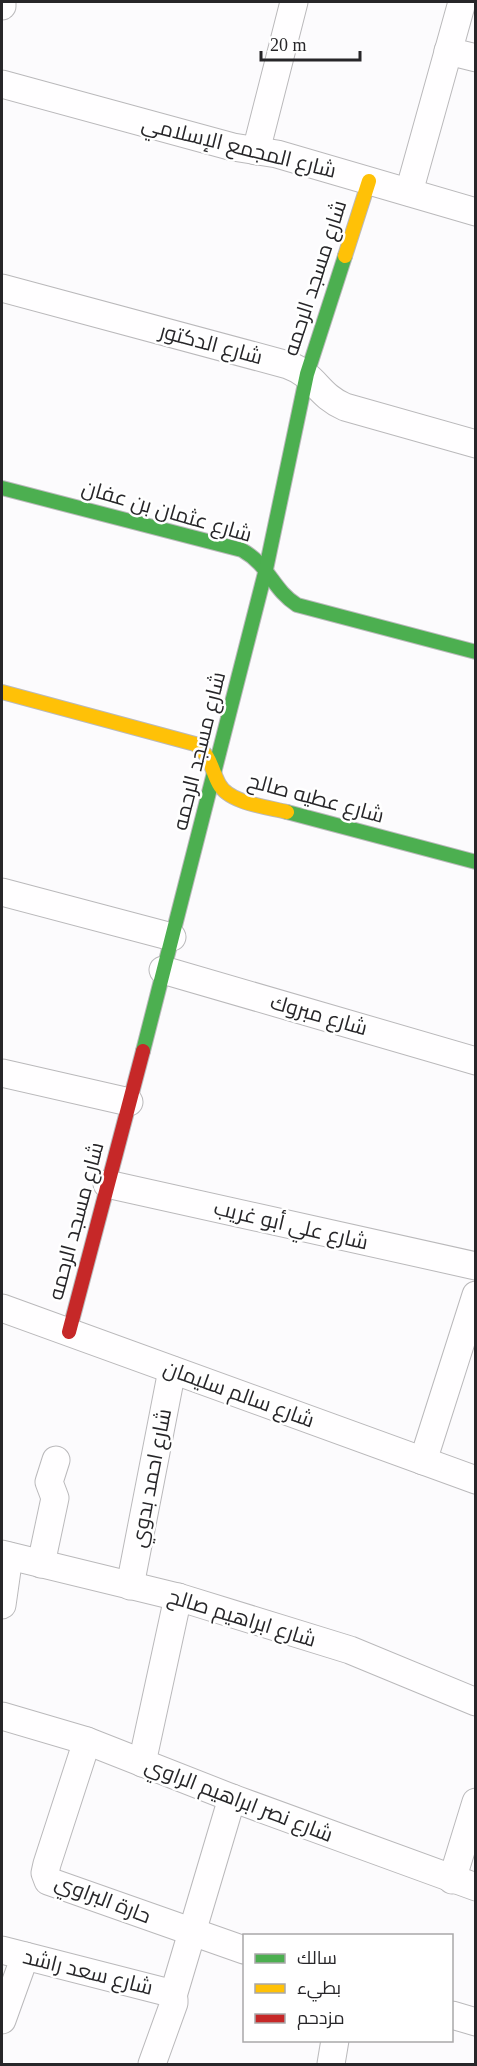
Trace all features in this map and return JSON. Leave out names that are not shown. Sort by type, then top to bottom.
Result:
[{"type":"street","points":[[256,151],[294,2]]},
{"type":"street","points":[[409,192],[462,2]]},
{"type":"street","points":[[447,51],[476,58]]},
{"type":"street","name":"شارع المجمع الإسلامي","points":[[2,84],[233,147],[277,154],[476,212]]},
{"type":"street","name":"شارع مسجد الرحمه","points":[[69,1332],[215,774],[266,569],[307,374],[369,181]]},
{"type":"street","name":"شارع الدكتور","points":[[2,288],[288,365],[307,374],[322,393],[339,404],[476,444]]},
{"type":"street","name":"شارع عثمان بن عفان","points":[[2,488],[242,550],[255,558],[266,569],[286,599],[297,605],[476,652]]},
{"type":"street","name":"شارع عطيه صالح","points":[[2,692],[195,744],[209,756],[222,791],[230,797],[476,861]]},
{"type":"street","points":[[2,892],[172,937]]},
{"type":"street","name":"شارع مبروك","points":[[163,970],[476,1061]]},
{"type":"street","points":[[2,1073],[129,1102]]},
{"type":"street","name":"شارع علي أبو غريب","points":[[107,1184],[476,1266]]},
{"type":"street","points":[[423,1461],[475,1296]]},
{"type":"street","name":"شارع سالم سليمان","points":[[2,1308],[476,1480]]},
{"type":"street","name":"شارع احمد بدوي","points":[[130,1586],[172,1370]]},
{"type":"street","points":[[41,1564],[55,1498],[49,1482],[56,1460]]},
{"type":"street","points":[[2,1605],[5,1555]]},
{"type":"street","name":"شارع ابراهيم صالح","points":[[5,1555],[178,1598],[350,1650],[476,1702]]},
{"type":"street","points":[[141,1763],[178,1598]]},
{"type":"street","name":"شارع نصر ابراهيم الراوي","points":[[2,1716],[87,1741],[232,1798],[464,1883]]},
{"type":"street","name":"حارة البراوي","points":[[87,1741],[47,1864],[45,1873],[48,1881],[193,1932]]},
{"type":"street","points":[[173,1996],[232,1798]]},
{"type":"street","points":[[464,1883],[476,1802]]},
{"type":"street","points":[[193,1932],[243,1950]]},
{"type":"street","points":[[2,2020],[13,1953]]},
{"type":"street","name":"شارع سعد راشد","points":[[13,1953],[166,1991],[173,1996],[174,2003],[152,2064]]},
{"type":"street","points":[[453,2015],[476,2022]]},
{"type":"street","points":[[331,2064],[334,2042]]},
{"type":"traffic: fast","points":[[143,1051],[266,569],[307,374],[345,256]]},
{"type":"traffic: fast","points":[[2,488],[242,550],[259,563],[282,592],[297,605],[476,652]]},
{"type":"traffic: fast","points":[[287,812],[476,862]]},
{"type":"traffic: slow","points":[[345,256],[369,181]]},
{"type":"traffic: slow","points":[[2,692],[195,744],[208,758],[219,784],[231,796],[287,812]]},
{"type":"traffic: jam","points":[[69,1332],[143,1051]]}]
